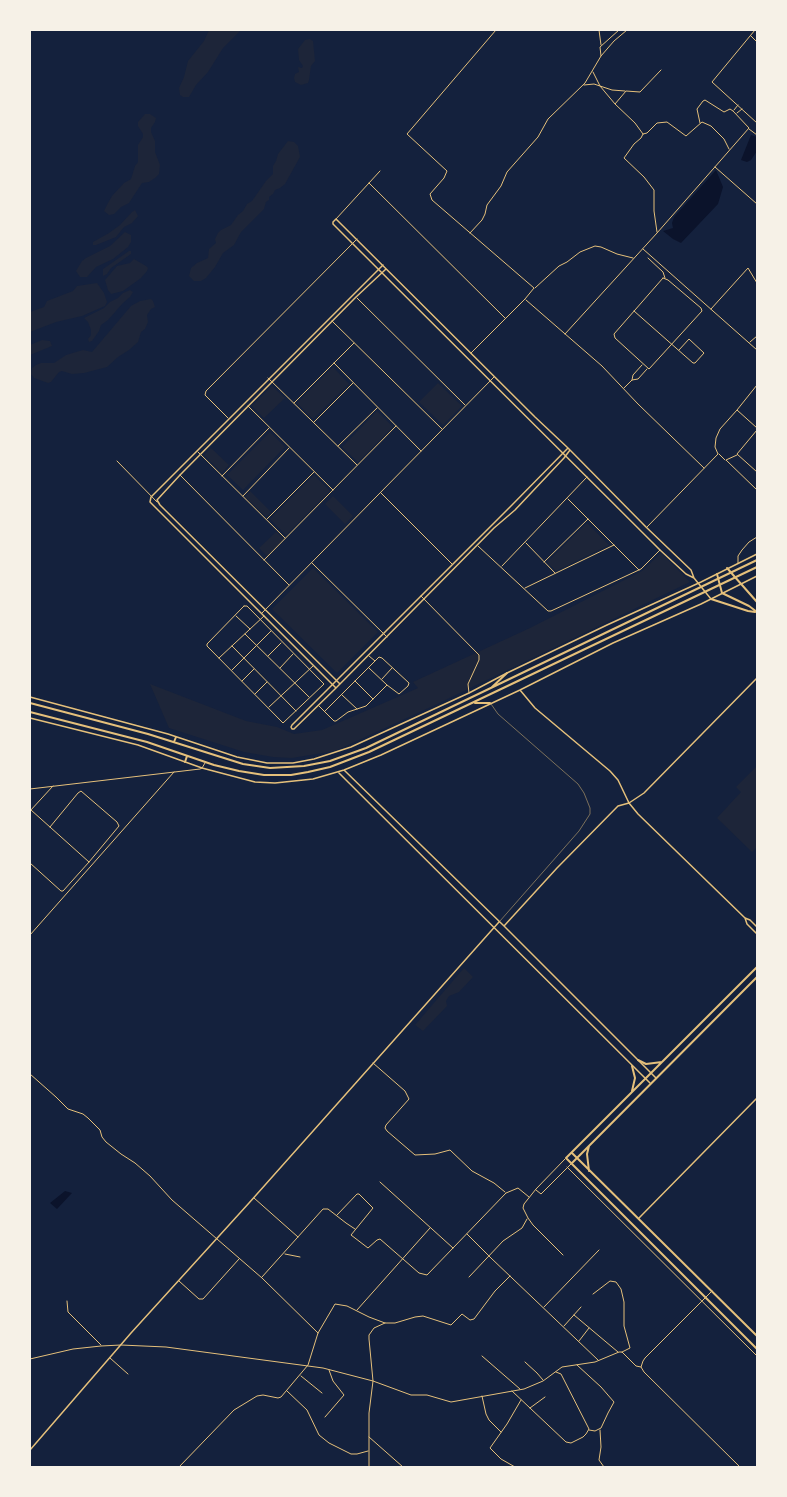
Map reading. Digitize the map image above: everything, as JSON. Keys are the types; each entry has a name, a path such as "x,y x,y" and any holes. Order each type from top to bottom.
{"main road":[{"path":"30,703 148,734 243,764 270,768 304,766 330,761 366,748 757,560"},
{"path":"30,712 147,742 205,762 240,772 264,775 291,775 308,772 330,767 369,752 757,567"},
{"path":"727,568 757,602"},
{"path":"717,574 722,593 749,606 757,612"},
{"path":"711,599 751,612 757,612"},
{"path":"488,690 507,673"},
{"path":"473,703 490,703"},
{"path":"98,735 99,730"},
{"path":"174,742 176,736"},
{"path":"185,762 187,756"},
{"path":"757,967 566,1158 757,1349"},
{"path":"571,1163 757,977"},
{"path":"638,1060 646,1064 663,1061"},
{"path":"632,1066 635,1078 632,1093"},
{"path":"589,1171 587,1154 590,1145"},
{"path":"572,1153 637,1219 757,1336"}],"street":[{"path":"496,30 407,134 447,171 444,178 430,194 430,197 534,288"},
{"path":"599,30 601,56"},
{"path":"601,47 619,30"},
{"path":"470,233 482,220 487,205 501,186 507,172 538,136 545,122 583,85 601,56 609,46 627,30"},
{"path":"755,30 712,82 757,123"},
{"path":"750,36 757,42"},
{"path":"583,85 589,84 612,90 640,92 661,70"},
{"path":"592,71 600,86 615,104 635,123 643,134"},
{"path":"615,104 626,91"},
{"path":"700,123 697,109 703,101 706,101 724,112 730,109 737,114 738,117 757,135"},
{"path":"733,111 738,105"},
{"path":"737,114 742,109"},
{"path":"657,233 654,211 654,190 644,177 624,158 643,134 648,132 657,123 664,122 671,124 687,136 700,123"},
{"path":"700,123 711,126 724,139 729,149"},
{"path":"565,334 657,233 714,166 749,128"},
{"path":"714,166 757,204"},
{"path":"380,171 333,222 334,224 660,550 686,574 694,578 711,599"},
{"path":"369,183 505,319"},
{"path":"336,219 494,377 569,449 646,528 691,570 694,578"},
{"path":"229,418 205,395 206,391 356,240"},
{"path":"470,353 525,299 534,288 559,266 580,252 598,246 617,254 633,258"},
{"path":"642,248 757,350"},
{"path":"632,380 638,379 648,368 652,368 702,311 701,308 665,278 662,270 648,258"},
{"path":"336,688 150,502 151,497 268,378 383,265"},
{"path":"711,309 748,268 757,283"},
{"path":"158,502 158,498 180,475 356,297 386,269"},
{"path":"648,368 613,336 662,279 665,278"},
{"path":"356,297 466,406"},
{"path":"525,299 602,366 638,404 704,468"},
{"path":"634,311 672,344 694,363 704,353 689,339 679,350"},
{"path":"332,322 442,430"},
{"path":"750,343 757,336"},
{"path":"294,403 354,343"},
{"path":"334,363 421,451"},
{"path":"624,388 632,380 633,375 643,364"},
{"path":"262,614 494,377"},
{"path":"268,378 357,466"},
{"path":"313,422 353,382"},
{"path":"757,386 738,410 723,425 718,433 716,447 718,454 757,490"},
{"path":"248,406 333,490"},
{"path":"338,447 378,407"},
{"path":"738,410 757,428"},
{"path":"264,560 396,426"},
{"path":"222,476 270,428"},
{"path":"726,460 737,454 757,430"},
{"path":"242,496 289,447"},
{"path":"569,449 566,456 478,546 318,706 294,729 292,729 290,727 332,684 512,506 563,453 569,449"},
{"path":"197,451 286,539"},
{"path":"646,528 718,454"},
{"path":"737,454 757,472"},
{"path":"117,461 151,497 158,502 340,684"},
{"path":"266,519 314,472"},
{"path":"180,475 290,585"},
{"path":"502,566 587,477"},
{"path":"381,493 452,564"},
{"path":"568,498 639,570"},
{"path":"544,562 588,519"},
{"path":"738,563 738,556 742,550 749,542 757,537"},
{"path":"525,543 555,573"},
{"path":"524,588 614,545"},
{"path":"478,546 502,566 548,611 551,612 639,570 660,550"},
{"path":"30,697 176,736 237,757 254,761 281,763 302,762 342,751 469,693 507,673 699,583 757,554"},
{"path":"312,563 387,637"},
{"path":"30,718 138,745 202,768 255,782 295,782 314,779 344,770 381,755 520,690 613,643 711,599 757,576"},
{"path":"421,596 479,655 479,660 468,684 469,693"},
{"path":"246,606 260,620 324,684 283,723 208,648 207,644 246,606"},
{"path":"236,615 250,629"},
{"path":"219,658 264,616"},
{"path":"232,671 271,631"},
{"path":"245,634 309,698"},
{"path":"268,657 282,642"},
{"path":"232,646 296,711"},
{"path":"279,668 293,654"},
{"path":"369,655 375,661"},
{"path":"325,712 379,657 382,658 409,685 399,694 369,668"},
{"path":"268,708 294,682 314,665"},
{"path":"382,680 392,668"},
{"path":"242,682 254,669"},
{"path":"504,926 557,868 618,806 629,802 644,792 757,678"},
{"path":"355,681 374,699"},
{"path":"254,694 267,682"},
{"path":"318,706 336,721 348,712 366,706 387,685"},
{"path":"520,690 536,708 610,771 618,780 629,802 638,814 745,918 750,920 757,927"},
{"path":"342,695 357,710"},
{"path":"202,768 205,762"},
{"path":"30,789 202,768"},
{"path":"344,770 504,926 656,1078"},
{"path":"30,935 174,772"},
{"path":"338,772 650,1084"},
{"path":"54,786 30,810 89,862"},
{"path":"30,864 62,891 119,826 117,822 82,791 78,793 50,827"},
{"path":"745,918 747,924 757,934"},
{"path":"30,1450 121,1345 254,1198 499,922"},
{"path":"373,1063 404,1091 409,1099 386,1125 385,1128 387,1131 417,1156 435,1154 450,1150 472,1171 494,1183 506,1193"},
{"path":"30,1074 68,1109 85,1115 100,1130 102,1137 106,1142 142,1169 160,1185 172,1200 262,1278 318,1333"},
{"path":"637,1219 757,1098"},
{"path":"563,1255 538,1230 528,1218 523,1208 524,1204 536,1189 566,1158"},
{"path":"536,1189 541,1194 571,1163"},
{"path":"567,1167 757,1356"},
{"path":"380,1182 453,1248"},
{"path":"337,1215 357,1194 360,1194 373,1208 351,1235 365,1247 369,1248 380,1239 419,1273 427,1275 506,1193 518,1188 530,1197"},
{"path":"254,1198 298,1237"},
{"path":"262,1278 322,1209 328,1209 355,1229"},
{"path":"469,1277 508,1237 522,1228 528,1218"},
{"path":"356,1311 430,1228"},
{"path":"467,1234 488,1256 599,1360"},
{"path":"543,1308 599,1250"},
{"path":"284,1254 300,1257"},
{"path":"179,1280 199,1299 203,1299 240,1259"},
{"path":"179,1467 234,1410 257,1396 263,1395 278,1398 287,1391 308,1365 318,1333 335,1304 341,1304 385,1323 396,1323 423,1316 450,1325 453,1324 462,1314 473,1320 510,1276"},
{"path":"30,1359 73,1349 101,1346 121,1345 166,1347 329,1369 373,1380 411,1395 427,1396 449,1402 521,1390 543,1381 562,1367 599,1360 630,1348 624,1326 624,1302 621,1289 616,1282 610,1281 593,1294"},
{"path":"641,1367 645,1358 712,1291"},
{"path":"67,1301 68,1312 101,1346"},
{"path":"563,1326 581,1307"},
{"path":"574,1315 619,1352"},
{"path":"369,1467 368,1451 370,1405 373,1380 369,1335 376,1326 385,1323"},
{"path":"579,1341 590,1327"},
{"path":"622,1352 635,1366 641,1367 644,1372 740,1467"},
{"path":"482,1356 521,1390"},
{"path":"110,1358 128,1374"},
{"path":"525,1362 534,1369 543,1381"},
{"path":"577,1365 614,1400 603,1426 595,1431 589,1430"},
{"path":"325,1417 344,1395 333,1381 329,1369"},
{"path":"556,1372 561,1374 588,1424 589,1430"},
{"path":"301,1375 322,1393"},
{"path":"287,1391 311,1415 317,1432 325,1441 351,1454 368,1451"},
{"path":"512,1391 529,1409 568,1443 583,1437 589,1430"},
{"path":"482,1396 488,1420 501,1433"},
{"path":"529,1409 546,1397"},
{"path":"515,1467 501,1460 490,1449 521,1400"},
{"path":"600,1429 601,1447 599,1460 604,1467"},
{"path":"369,1437 403,1467"},
{"path":"32,1467 38,1467"},
{"path":"524,1467 533,1467"}],"lane":[{"path":"490,703 498,714 578,784 584,793 590,808 590,814 579,831 499,922"}],"shaded area":[{"path":"209,30 241,30 223,48 208,72 196,85 189,97 183,97 180,95 179,88 184,77 188,61 204,41"},
{"path":"310,39 313,41 315,61 311,66 308,83 301,85 295,82 294,78 295,74 299,72 298,67 302,68 303,66 299,60 298,49 305,40"},
{"path":"145,114 150,114 156,118 151,128 151,132 155,141 155,152 160,165 159,174 149,182 142,183 129,203 121,207 114,214 109,215 104,211 108,203 112,196 124,183 131,179 135,166 138,162 138,145 143,137 143,134 138,126 138,122"},
{"path":"751,135 757,137 757,151 751,160 747,162 741,160"},
{"path":"288,141 294,142 298,146 300,157 285,184 275,190 269,197 264,209 241,232 234,245 223,253 215,267 206,278 201,281 194,281 189,276 191,268 197,263 208,258 209,249 216,243 215,239 218,233 231,225 273,174 273,166 278,154"},
{"path":"716,170 723,187 718,204 681,243 673,239 663,231 673,228 672,223 674,217"},
{"path":"135,210 138,216 132,223 124,227 116,237 93,245 93,242 120,225"},
{"path":"125,232 131,235 131,242 128,247 113,259 96,267 87,277 80,277 76,271 82,261 110,246"},
{"path":"131,251 131,254 111,268 107,274 103,276 103,269"},
{"path":"134,259 146,266 148,268 147,271 141,278 123,291 111,294 105,280 117,266 130,263"},
{"path":"97,283 104,293 107,302 105,306 82,316 56,322 30,332 30,312 44,307 47,301 73,291 77,286"},
{"path":"130,290 133,292 130,297 108,320 101,325 92,341 89,342 88,339 91,335 91,330 88,322 84,318 104,308 123,293"},
{"path":"151,299 155,307 151,309 147,315 148,322 145,329 141,332 138,342 107,367 84,373 72,374 62,371 48,383 34,378 31,374 32,368 41,363 54,363 66,355 83,350 92,352 131,306 140,301"},
{"path":"42,340 50,341 52,346 30,355 30,345"},
{"path":"333,367 349,384 313,419 297,403"},
{"path":"438,383 462,406 443,425 419,402"},
{"path":"272,386 285,398 264,418 252,406"},
{"path":"377,411 393,427 358,462 342,447"},
{"path":"270,432 285,447 243,490 227,475"},
{"path":"211,448 229,465 222,473 204,455"},
{"path":"314,475 330,491 286,535 270,519"},
{"path":"250,491 271,512 266,517 245,497"},
{"path":"333,496 353,516 345,524 325,504"},
{"path":"587,523 609,545 556,571 547,562"},
{"path":"276,532 284,539 267,556 259,548"},
{"path":"661,553 690,582 435,705 335,751 292,758 273,757 244,752 169,728 150,684 246,721 277,727 294,734 322,730 418,688 413,682 530,628 642,571"},
{"path":"313,568 378,632 337,673 272,609"},
{"path":"757,766 757,847 752,852 717,818 741,792 736,787"},
{"path":"464,968 473,977 459,992 449,996 446,1001 447,1006 423,1031 415,1025"},
{"path":"65,1191 72,1193 57,1209 50,1203"}]}
